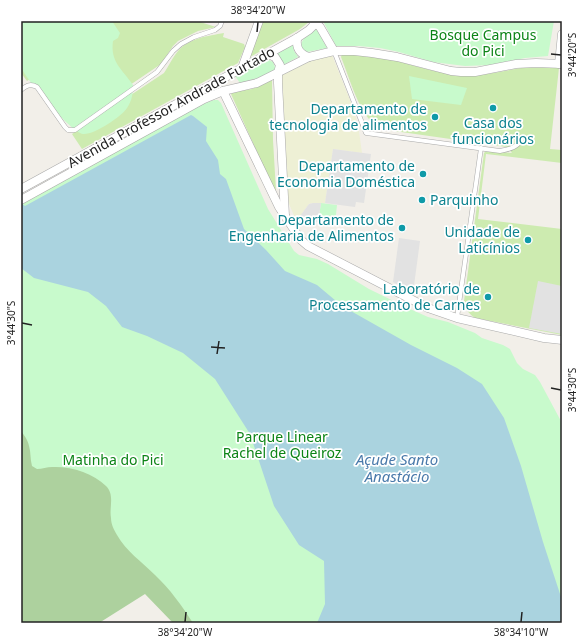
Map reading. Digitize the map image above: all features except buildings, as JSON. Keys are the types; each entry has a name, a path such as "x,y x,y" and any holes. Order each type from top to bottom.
{"street":[{"path":"242,68 259,21"},
{"path":"316,22 334,51"},
{"name":"Avenida Professor Andrade Furtado","path":"21,189 297,38 316,22"},
{"path":"560,64 562,34"},
{"path":"297,38 298,50 300,53 309,57"},
{"name":"Avenida Professor Andrade Furtado","path":"21,200 204,99 224,91 257,83 309,57 334,51 354,50 397,57 451,71 461,72 475,72 516,64 560,64"},
{"path":"268,54 278,61 280,65 278,73 285,216"},
{"path":"224,91 279,207 301,240 308,246 428,308 457,318 544,338 562,340"}],"lane":[{"path":"21,90 31,84 37,87 65,127 68,130 75,130 157,72 173,51 181,44 194,37 215,30 220,26 222,21"},
{"path":"334,51 366,133 505,150 515,147 522,139"},
{"path":"457,318 481,148"}],"green space":[{"path":"21,21 197,21 216,27 198,31 178,41 161,64 74,123 30,79 27,81 21,73"},
{"path":"21,21 112,21 120,33 118,38 113,41 113,54 118,65 133,85 131,100 124,112 107,125 88,134 83,134 69,125 31,83 21,67"},
{"path":"263,21 309,22 300,29 250,57"},
{"name":"Bosque Campus do Pici","path":"324,21 554,21 548,56 525,58 491,65 465,66 433,62 380,48 336,46"},
{"path":"317,29 327,48 307,52 302,49 302,42 305,37"},
{"path":"224,33 223,37 244,44 245,47 238,63 82,149 72,134 164,73 176,54 188,43 199,38"},
{"path":"293,45 294,51 298,57 283,65 275,55"},
{"path":"342,54 379,57 438,72 465,76 483,75 528,67 559,68 550,149 562,150 562,163 486,154 478,219 562,229 562,335 475,318 469,313 465,306 464,301 484,153 486,151 512,153 507,147 387,130 377,126 366,116 358,100 341,57"},
{"path":"332,55 358,124 362,153 333,149 325,203 309,204 296,220 286,197 284,184 282,75 314,59"},
{"path":"267,59 273,62 275,70 264,76 240,83 235,76"},
{"path":"409,76 467,88 461,105 412,99"},
{"path":"272,80 275,192 231,94 233,92 252,89"},
{"name":"Parque Linear Rachel de Queiroz","path":"218,100 221,103 268,209 294,251 299,255 317,259 328,264 369,289 410,309 428,317 448,322 475,333 482,338 503,345 510,349 517,363 523,369 535,375 540,382 562,423 562,623 193,623 166,586 130,551 117,535 112,522 110,493 101,481 95,477 74,469 50,467 37,469 32,466 28,444 21,431 21,205 200,105"},
{"path":"321,203 337,205 335,224 318,222"},
{"name":"Matinha do Pici","path":"21,320 232,623 173,623 145,594 99,623 21,623"}],"shaded area":[{"path":"333,149 371,154 364,203 356,202 355,207 325,203"},
{"path":"321,203 318,222 305,222 301,226 296,220 309,204"},
{"path":"399,238 420,241 413,293 393,282"},
{"path":"538,281 562,286 562,334 529,328"}],"water":[{"name":"Açude Santo Anastácio","path":"191,115 207,127 206,141 218,160 220,174 226,179 244,229 285,271 317,285 342,306 411,345 457,368 482,384 504,418 521,466 562,600 562,623 317,623 325,604 324,561 299,545 274,506 250,434 215,379 183,353 147,336 122,327 106,306 88,292 34,278 21,268 22,204 25,206"}],"place":[{"name":"Casa dos funcionários","path":"493,108"},
{"name":"Departamento de tecnologia de alimentos","path":"435,117"},
{"name":"Departamento de Economia Doméstica","path":"423,174"},
{"name":"Parquinho","path":"422,200"},
{"name":"Departamento de Engenharia de Alimentos","path":"402,228"},
{"name":"Unidade de Laticínios","path":"528,240"},
{"name":"Laboratório de Processamento de Carnes","path":"488,297"}]}
